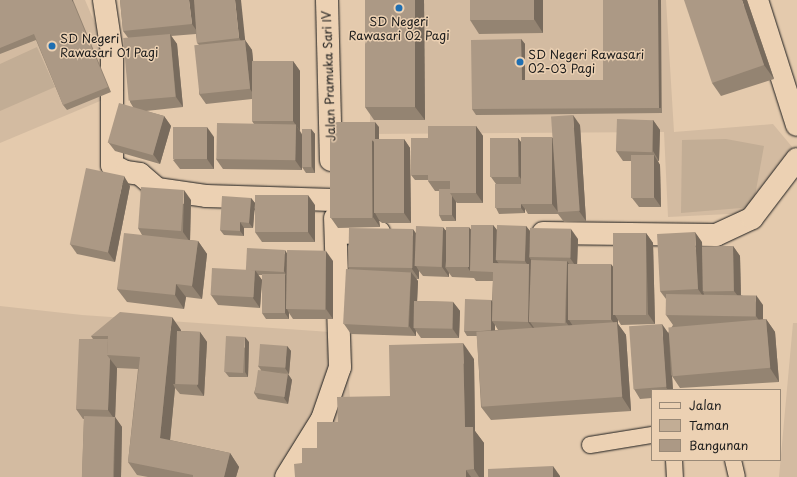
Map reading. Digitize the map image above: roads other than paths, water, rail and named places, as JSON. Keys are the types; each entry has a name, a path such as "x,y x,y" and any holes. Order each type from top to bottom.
{"street":[{"path":"104,0 112,52 112,165 126,172 140,174 157,189 206,196 333,200"},
{"name":"Jalan Pramuka Sari IV","path":"286,477 322,419 340,367 326,0"},
{"path":"757,0 797,125"},
{"path":"519,233 716,235 752,218 797,159"},
{"path":"336,233 400,232"}],"lane":[{"path":"590,445 651,435"},
{"path":"674,461 675,477"},
{"path":"733,461 737,477"}],"place":[{"name":"SD Negeri Rawasari 02 Pagi","path":"399,8"},
{"name":"SD Negeri Rawasari 01 Pagi","path":"52,46"},
{"name":"SD Negeri Rawasari 02-03 Pagi","path":"520,62"}]}
